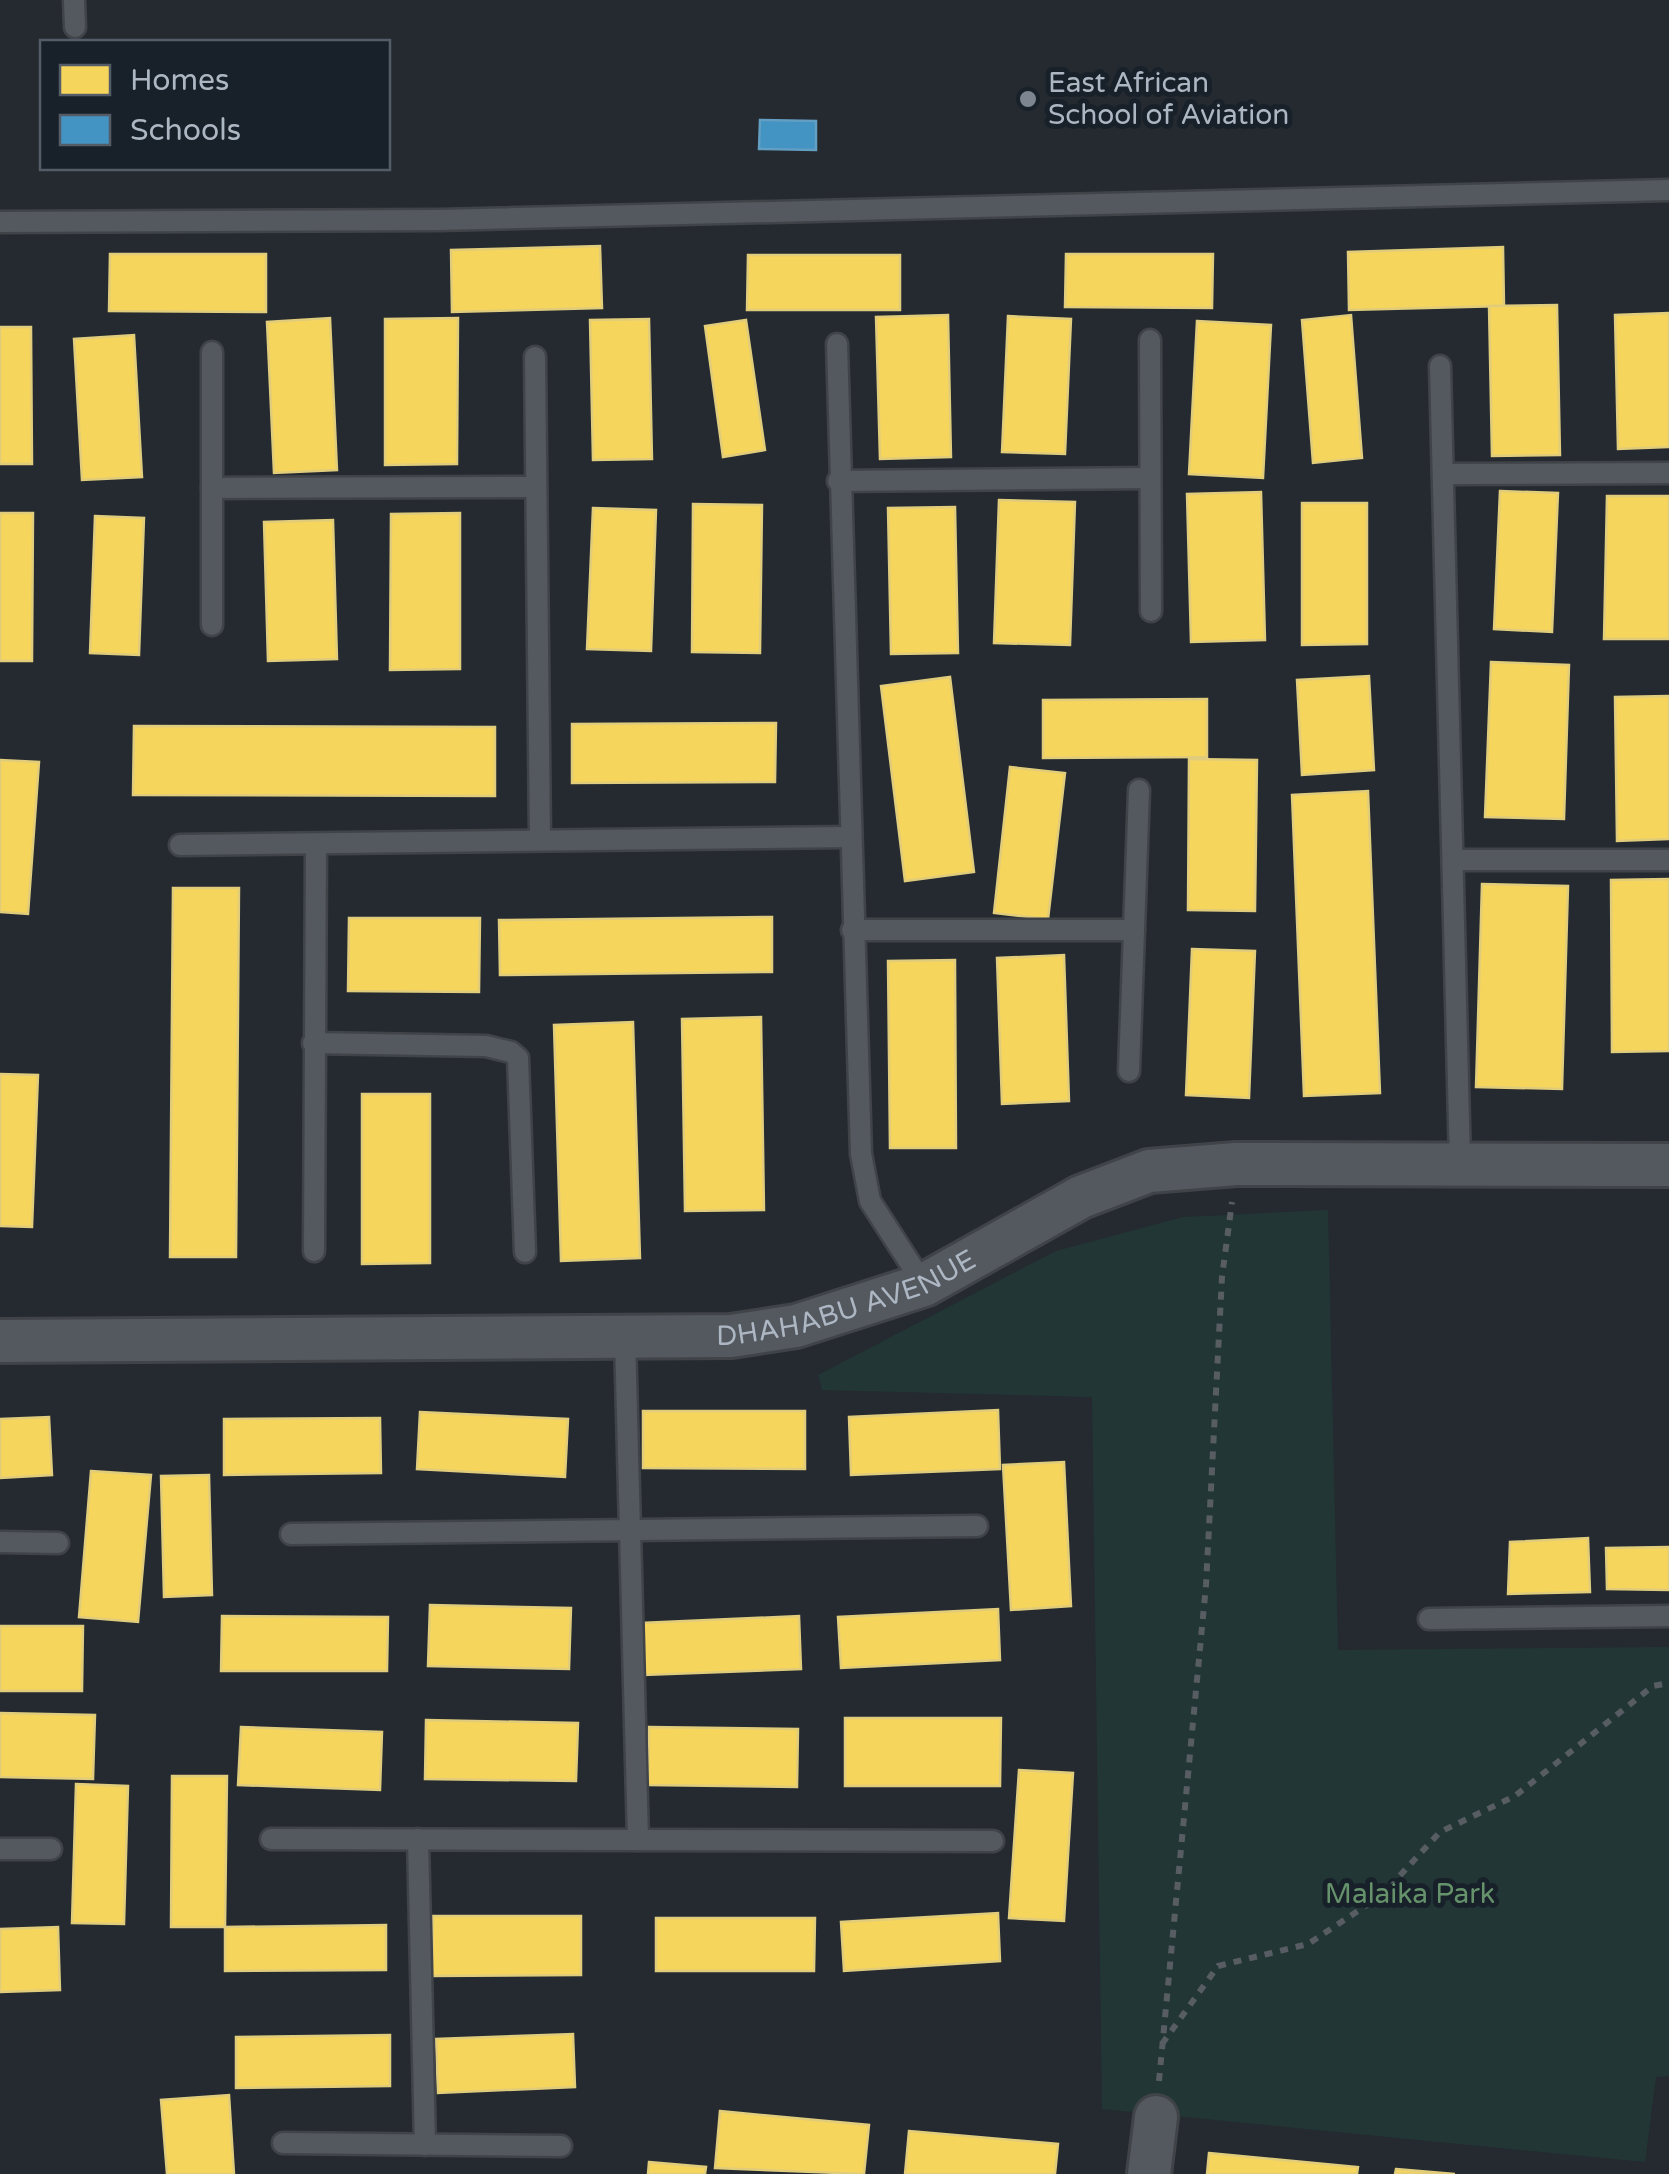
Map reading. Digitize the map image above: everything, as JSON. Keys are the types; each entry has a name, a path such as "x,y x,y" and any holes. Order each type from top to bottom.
{"street":[{"name":"DHAHABU AVENUE","path":"0,1340 732,1336 796,1326 924,1284 1114,1180 1149,1171 1236,1164 1669,1165"},
{"path":"1150,2174 1156,2117"}],"lane":[{"path":"74,0 75,26"},
{"path":"0,222 440,220 1669,190"},
{"path":"1150,340 1150,611"},
{"path":"837,344 848,837 864,1176 870,1200 924,1284"},
{"path":"212,352 212,625"},
{"path":"535,356 540,840"},
{"path":"1440,366 1460,1162"},
{"path":"1443,474 1669,473"},
{"path":"838,481 1150,478"},
{"path":"212,488 536,487"},
{"path":"1130,1071 1139,790"},
{"path":"180,845 848,837"},
{"path":"314,1252 316,845"},
{"path":"1452,860 1669,860"},
{"path":"852,930 1134,930"},
{"path":"314,1044 486,1046 511,1052 518,1058 525,1252"},
{"path":"625,1337 638,1840"},
{"path":"291,1534 977,1526"},
{"path":"0,1542 58,1543"},
{"path":"1429,1618 1669,1616"},
{"path":"271,1839 993,1841"},
{"path":"418,1839 425,2145"},
{"path":"0,1848 51,1849"},
{"path":"282,2143 561,2146"}],"path":[{"path":"1156,2117 1192,1750 1222,1277 1236,1164"},
{"path":"1162,2044 1218,1966 1308,1944 1382,1895 1440,1832 1515,1796 1653,1686 1669,1683"}],"green space":[{"name":"Malaika Park","path":"1328,1210 1338,1650 1669,1647 1669,2076 1656,2077 1645,2162 1102,2109 1092,1397 822,1390 818,1375 1056,1251 1183,1217"}],"building: Homes":[{"path":"600,246 602,308 452,312 451,250"},
{"path":"1503,247 1504,306 1349,310 1348,252"},
{"path":"110,254 266,254 266,312 109,311"},
{"path":"1066,254 1213,254 1212,308 1065,307"},
{"path":"748,255 900,255 900,310 747,310"},
{"path":"1557,305 1560,455 1492,456 1489,306"},
{"path":"1669,313 1669,447 1618,449 1615,315"},
{"path":"948,315 951,457 880,459 876,317"},
{"path":"1351,315 1362,458 1313,463 1302,320"},
{"path":"1008,316 1071,319 1065,454 1002,452"},
{"path":"330,318 337,470 274,473 267,322"},
{"path":"458,318 457,464 385,465 385,319"},
{"path":"649,319 652,459 593,460 590,320"},
{"path":"746,320 765,450 723,457 705,326"},
{"path":"1197,321 1271,325 1263,478 1189,474"},
{"path":"0,327 31,327 32,464 0,464"},
{"path":"134,335 142,477 82,480 74,339"},
{"path":"1500,491 1558,493 1552,632 1494,629"},
{"path":"1261,492 1265,640 1191,642 1187,494"},
{"path":"1607,496 1669,496 1669,639 1604,639"},
{"path":"999,500 1075,502 1070,645 994,643"},
{"path":"1302,503 1367,503 1367,644 1302,645"},
{"path":"693,504 762,505 760,653 692,652"},
{"path":"955,507 958,653 891,654 888,508"},
{"path":"593,508 656,510 651,651 587,649"},
{"path":"0,513 33,513 32,661 0,661"},
{"path":"460,513 460,669 390,670 391,514"},
{"path":"95,516 144,518 139,655 90,653"},
{"path":"333,520 337,659 268,661 264,522"},
{"path":"1491,662 1569,665 1564,819 1485,817"},
{"path":"1369,676 1374,770 1302,775 1297,680"},
{"path":"950,677 974,872 905,881 881,686"},
{"path":"1669,696 1669,839 1617,841 1615,697"},
{"path":"1207,699 1207,757 1043,758 1043,700"},
{"path":"776,723 775,782 572,783 572,724"},
{"path":"134,726 495,727 495,796 133,795"},
{"path":"1189,759 1257,760 1255,911 1188,910"},
{"path":"0,760 39,762 28,914 0,912"},
{"path":"1010,767 1065,773 1048,919 994,913"},
{"path":"1368,791 1380,1093 1304,1096 1292,795"},
{"path":"1669,879 1669,1051 1612,1052 1611,880"},
{"path":"1482,884 1568,886 1562,1089 1476,1087"},
{"path":"173,888 239,888 236,1257 170,1257"},
{"path":"772,917 772,972 500,975 499,920"},
{"path":"349,918 480,918 479,992 348,991"},
{"path":"1192,949 1255,951 1249,1098 1186,1095"},
{"path":"1064,955 1069,1101 1002,1104 997,958"},
{"path":"955,960 956,1148 890,1148 888,961"},
{"path":"761,1017 764,1210 685,1211 682,1019"},
{"path":"633,1022 640,1258 561,1261 554,1025"},
{"path":"0,1074 38,1075 32,1227 0,1226"},
{"path":"362,1094 430,1094 430,1263 362,1264"},
{"path":"998,1410 1000,1469 851,1475 849,1417"},
{"path":"643,1411 805,1411 805,1469 643,1468"},
{"path":"420,1412 568,1419 565,1477 417,1469"},
{"path":"49,1417 52,1475 0,1478 0,1419"},
{"path":"380,1418 381,1473 224,1475 224,1419"},
{"path":"1064,1462 1071,1606 1011,1610 1003,1465"},
{"path":"91,1471 151,1475 138,1622 79,1617"},
{"path":"209,1475 212,1595 164,1597 161,1476"},
{"path":"1588,1538 1590,1592 1508,1594 1510,1542"},
{"path":"1669,1547 1669,1590 1607,1589 1606,1548"},
{"path":"430,1605 571,1608 569,1669 428,1666"},
{"path":"998,1609 1000,1660 841,1668 838,1617"},
{"path":"222,1616 388,1617 387,1671 221,1671"},
{"path":"799,1616 801,1669 644,1675 641,1623"},
{"path":"0,1626 83,1626 82,1691 0,1691"},
{"path":"0,1713 95,1715 93,1779 0,1777"},
{"path":"845,1718 1001,1718 1000,1786 845,1786"},
{"path":"426,1720 578,1723 576,1781 425,1779"},
{"path":"241,1727 382,1732 380,1790 238,1785"},
{"path":"649,1727 798,1729 797,1787 648,1785"},
{"path":"1019,1770 1073,1773 1064,1921 1009,1918"},
{"path":"172,1776 227,1776 225,1927 171,1927"},
{"path":"76,1784 128,1786 124,1924 72,1923"},
{"path":"998,1913 1000,1961 844,1971 841,1922"},
{"path":"433,1916 581,1916 581,1975 432,1976"},
{"path":"656,1918 815,1918 814,1971 656,1971"},
{"path":"386,1925 386,1970 225,1971 225,1927"},
{"path":"58,1927 60,1990 0,1992 0,1929"},
{"path":"573,2034 575,2087 438,2093 436,2039"},
{"path":"390,2035 390,2086 236,2088 236,2037"},
{"path":"229,2095 234,2174 167,2174 161,2100"},
{"path":"720,2111 869,2125 864,2174 715,2168"},
{"path":"909,2131 1058,2144 1055,2174 905,2174"},
{"path":"1209,2153 1358,2167 1357,2174 1207,2174"},
{"path":"649,2162 706,2167 705,2174 648,2174"},
{"path":"1396,2169 1455,2174 1395,2174"}],"building: Schools":[{"path":"760,120 816,121 816,150 759,149"}],"place":[{"name":"East African School of Aviation","path":"1028,99"}]}
